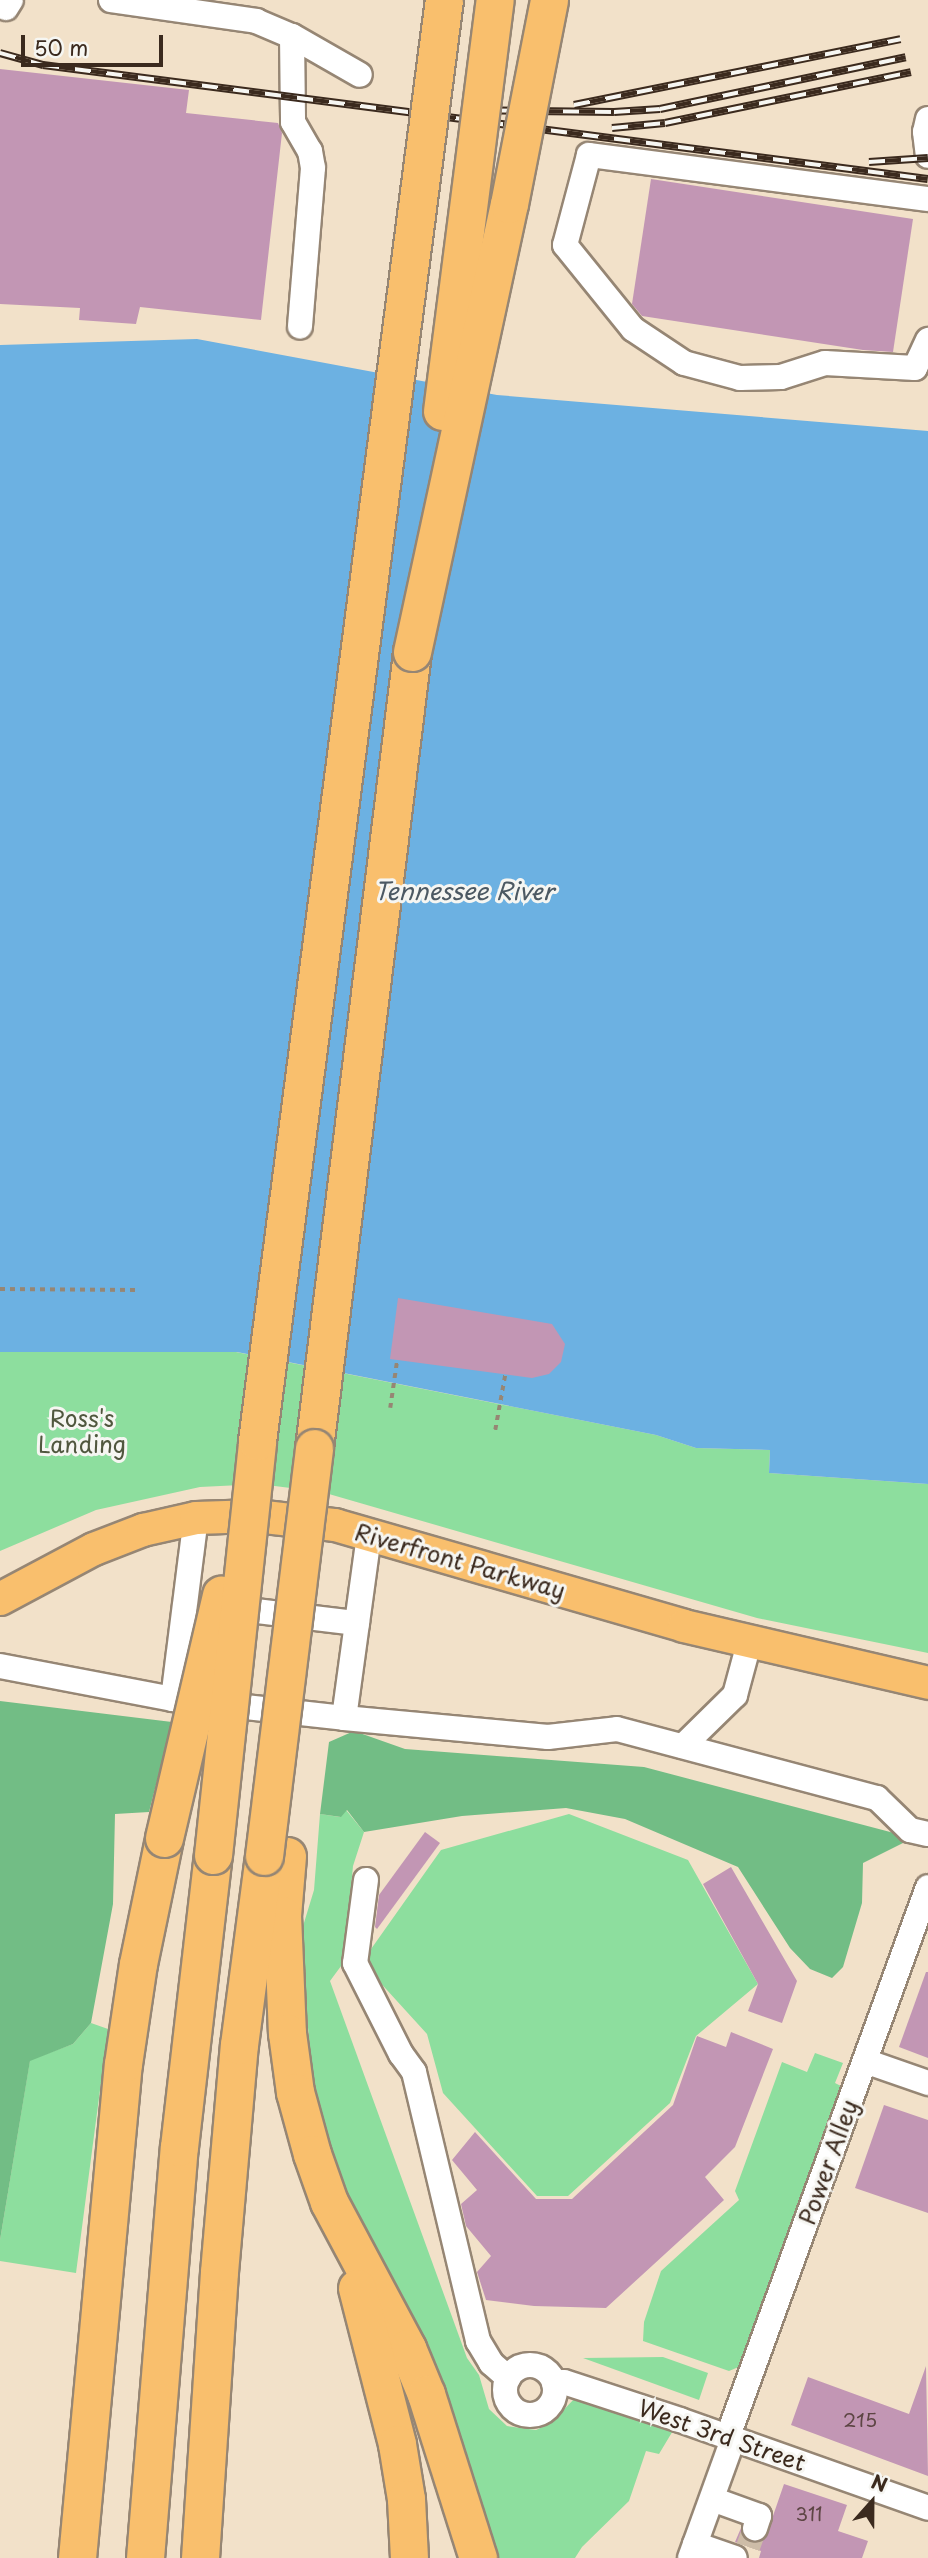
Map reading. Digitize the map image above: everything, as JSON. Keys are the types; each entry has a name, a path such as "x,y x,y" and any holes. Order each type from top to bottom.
{"highway":[{"path":"145,2558 179,2147 257,1441 444,0"},
{"path":"200,2558 219,2272 239,2045 276,1856 314,1448 495,0"},
{"path":"412,652 509,204 550,0"},
{"path":"76,2558 123,2064 138,1964 164,1838 257,1441"},
{"path":"276,1856 282,1914 287,2034 295,2092 387,2393 406,2498 409,2558"},
{"path":"329,2202 407,2348 426,2393 478,2558"}],"main road":[{"name":"Riverfront Parkway","path":"0,1599 94,1549 143,1530 196,1518 256,1516 335,1525 749,1643 928,1683"}],"street":[{"path":"111,0 256,21 292,36 360,75"},
{"path":"292,36 293,122 310,151 313,168 300,326"},
{"path":"928,119 925,132 928,156"},
{"path":"928,199 589,155 565,245 633,329 684,363 740,378 781,377 825,363 915,368 928,340"},
{"path":"173,1699 196,1518"},
{"path":"344,1718 369,1535"},
{"path":"185,1602 357,1623"},
{"path":"683,1746 735,1695 749,1643"},
{"path":"0,1666 173,1699 344,1718 548,1737 617,1728 877,1798 910,1830 928,1834"},
{"path":"366,1880 355,1963 401,2054 414,2071 478,2341 491,2363 508,2378"},
{"name":"Power Alley","path":"692,2551 928,1887"},
{"path":"865,2061 928,2083"},
{"path":"537,2366 551,2376 554,2384 553,2399 549,2407 536,2415 527,2415 508,2402 505,2386 508,2378 520,2367 537,2366"},
{"name":"West 3rd Street","path":"554,2384 564,2382 731,2437 928,2508"},
{"path":"692,2551 746,2548 759,2516 712,2498"}],"path":[{"path":"0,1289 137,1290"},
{"path":"390,1408 397,1360"},
{"path":"495,1430 505,1374"}],"green space":[{"name":"Ross's Landing","path":"0,1352 236,1352 656,1435 696,1448 770,1450 769,1473 928,1484 928,1653 757,1618 322,1492 259,1484 200,1487 96,1510 0,1551"},
{"path":"0,1701 172,1722 149,1812 115,1814 113,1904 91,2023 73,2044 30,2061 0,2240"},
{"path":"354,1731 405,1749 644,1767 913,1838 863,1863 862,1903 843,1967 832,1978 810,1969 790,1948 738,1867 625,1819 566,1808 462,1816 364,1832 347,1810 341,1817 320,1814 329,1742"},
{"path":"346,1810 364,1832 353,1866 344,1962 330,1981 467,2358 479,2375 489,2409 507,2426 536,2430 551,2423 576,2397 677,2424 659,2454 646,2451 629,2501 582,2547 575,2558 497,2558 461,2444 338,2181 312,2073 300,1936 314,1890 320,1814 340,1817"},
{"path":"569,1814 688,1860 758,1984 696,2036 670,2103 568,2196 537,2196 443,2093 427,2034 366,1967 364,1959 441,1850"},
{"path":"91,2023 108,2029 76,2273 0,2261 0,2240 30,2060 73,2044"},
{"path":"815,2053 843,2063 835,2083 841,2086 741,2366 729,2371 643,2341 644,2322 661,2271 739,2200 735,2191 782,2062 807,2072"},
{"path":"663,2357 708,2373 699,2400 583,2358"}],"water":[{"name":"Tennessee River","path":"197,339 497,395 928,431 928,1484 769,1473 770,1450 696,1448 656,1435 237,1352 0,1352 0,345"}],"building":[{"path":"0,69 189,90 186,113 278,123 282,133 261,320 140,307 136,324 79,320 80,308 0,304"},
{"path":"651,179 913,219 893,352 863,350 642,316 632,304"},
{"path":"398,1298 552,1324 565,1344 561,1362 549,1374 532,1378 390,1359"},
{"path":"425,1832 440,1843 377,1929 375,1927 379,1895"},
{"path":"731,1867 797,1981 782,2023 748,2011 758,1984 703,1884"},
{"path":"928,1972 928,2058 899,2047"},
{"path":"731,2032 773,2049 735,2147 705,2177 724,2200 606,2308 534,2306 486,2300 477,2272 491,2256 466,2226 461,2204 477,2190 452,2160 475,2132 536,2199 572,2199 673,2105 697,2036 726,2047"},
{"path":"884,2105 928,2120 928,2213 855,2188"},
{"path":"926,2366 928,2476 791,2425 808,2377 909,2414"},
{"path":"784,2484 847,2505 838,2531 868,2541 862,2558 759,2558 761,2551 735,2542 741,2528 743,2537 750,2542 765,2539"}],"tunnel":[{"path":"748,2547 755,2528"}],"railway":[{"path":"574,105 900,39"},
{"path":"0,53 43,65 928,179"},
{"path":"467,110 614,112 660,109 906,57"},
{"path":"612,128 665,123 911,72"},
{"path":"869,162 928,158"}]}
